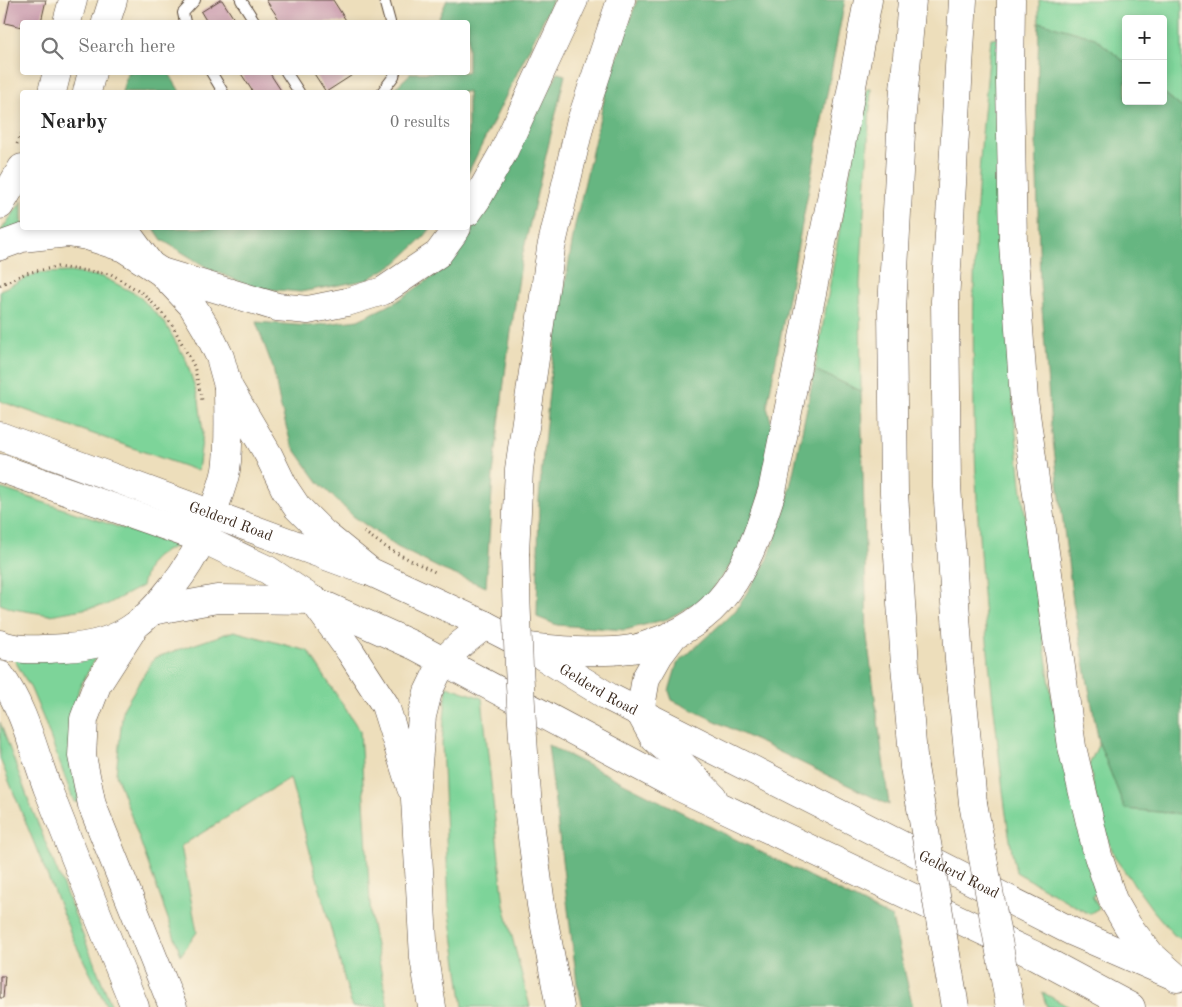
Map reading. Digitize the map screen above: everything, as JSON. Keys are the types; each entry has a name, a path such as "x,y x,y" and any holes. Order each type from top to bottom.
{"main road":[{"path":"67,20 72,0"},
{"path":"107,20 113,0"},
{"path":"470,209 503,153 574,0"},
{"path":"560,1007 541,905 528,807 521,717 515,553 519,468 551,248 580,124 621,0"},
{"path":"528,647 594,652 633,649 674,635 697,621 715,606 740,575 772,491 832,199 868,0"},
{"path":"912,0 902,113 892,310 894,493 905,665 914,768 955,1007"},
{"path":"963,0 945,301 948,486 959,660 973,803 1010,1007"},
{"path":"1011,0 1010,82 1014,242 1024,400 1072,747 1098,856 1113,900 1128,926 1150,954 1180,979"},
{"path":"52,90 56,75"},
{"path":"87,90 91,75"},
{"path":"0,205 20,171"},
{"path":"125,230 155,268 192,306 207,330 220,357 228,386 268,454 285,489 297,507 323,533 372,572"},
{"path":"0,246 22,238 68,233 87,236 124,248 155,268 277,307 308,310 347,302 383,291 438,254 456,230"},
{"path":"173,1007 92,805 82,756 84,719 97,685 144,619 180,578 203,540 226,471 228,386"},
{"name":"Gelderd Road","path":"0,436 372,572 528,647 609,697 1073,932 1180,979"},
{"name":"Gelderd Road","path":"0,468 203,540 268,570 313,600 415,646 726,811 1034,955 1131,1007"},
{"name":"Gelderd Road","path":"144,619 217,599 313,600"},
{"path":"313,600 350,651 385,705 415,798"},
{"path":"0,644 34,650 71,648 98,643 144,619"},
{"path":"432,1007 424,958 415,798 422,716 428,692 443,661 485,625"},
{"path":"674,635 646,678 640,713 654,738 672,754 726,811"},
{"path":"0,674 30,735 46,784 135,1007"}],"lane":[{"path":"185,20 183,13 195,0"},
{"path":"241,0 254,20"},
{"path":"384,0 389,20"},
{"path":"213,75 223,90"},
{"path":"288,75 298,90"},
{"path":"384,90 394,75"}],"path":[{"path":"0,285 26,273 57,266 111,274 145,295 171,323 194,366 203,403"}],"green space":[{"path":"447,0 553,0 470,169 470,90 393,90 409,75 470,75 470,20 438,20"},
{"path":"637,0 845,0 767,407 774,432 757,507 739,554 707,597 667,619 625,630 557,625 537,617 539,499 551,370 575,225 607,87"},
{"path":"1039,0 1182,0 1182,108 1167,95 1167,15 1122,15 1122,60 1095,38 1039,22"},
{"path":"1039,22 1095,38 1122,60 1122,105 1167,105 1167,95 1182,108 1182,814 1125,809 1099,743 1073,602 1051,425 1040,283 1036,139"},
{"path":"991,38 999,39 1011,382 1021,485 1052,699 1100,891 1092,896 1099,908 1089,914 1016,872 1008,830 1000,766 983,598 975,442 973,338 976,224"},
{"path":"558,73 565,75 522,257 506,366 493,475 486,587 443,570 397,547 353,516 318,482 291,444 273,368 256,322 309,326 358,320 396,302 441,271 473,227"},
{"path":"127,75 170,75 179,90 123,90"},
{"path":"867,89 871,89 860,284 861,391 815,370 850,170"},
{"path":"20,204 20,228 0,232"},
{"path":"155,230 429,230 396,263 367,280 300,292 256,288 211,270 162,240"},
{"path":"70,272 103,277 138,295 165,323 186,360 199,400 203,433 198,471 0,401 0,290 38,273"},
{"path":"815,370 861,391 867,637 889,805 672,700 669,691 677,664 736,610 768,559 787,502"},
{"path":"0,488 176,546 162,553 149,565 142,586 106,605 50,615 13,609 0,604"},
{"path":"234,631 308,651 360,731 371,920 388,1007 352,1007 290,778 181,846 197,932 181,955 116,774 123,709 154,658"},
{"path":"101,649 79,688 74,709 79,802 74,802 31,689 10,652"},
{"path":"447,686 482,698 504,905 530,1007 463,1007 449,906 442,743"},
{"path":"0,722 30,804 112,1007 107,1007 73,939 0,759"},
{"path":"1099,743 1125,809 1182,814 1182,939 1174,935 1152,909 1115,858 1099,813 1089,765"},
{"path":"548,745 892,918 913,1007 583,1007 577,983"},
{"path":"1042,992 1069,1007 1047,1007"}],"building":[{"path":"10,0 46,0 41,20 20,20 20,27 5,23"},
{"path":"222,0 235,20 206,20 201,12"},
{"path":"266,0 333,0 346,20 280,20"},
{"path":"242,75 271,75 281,90 252,90"},
{"path":"315,75 352,75 329,90 325,90"},
{"path":"0,976 5,976 3,998 0,998"}]}
